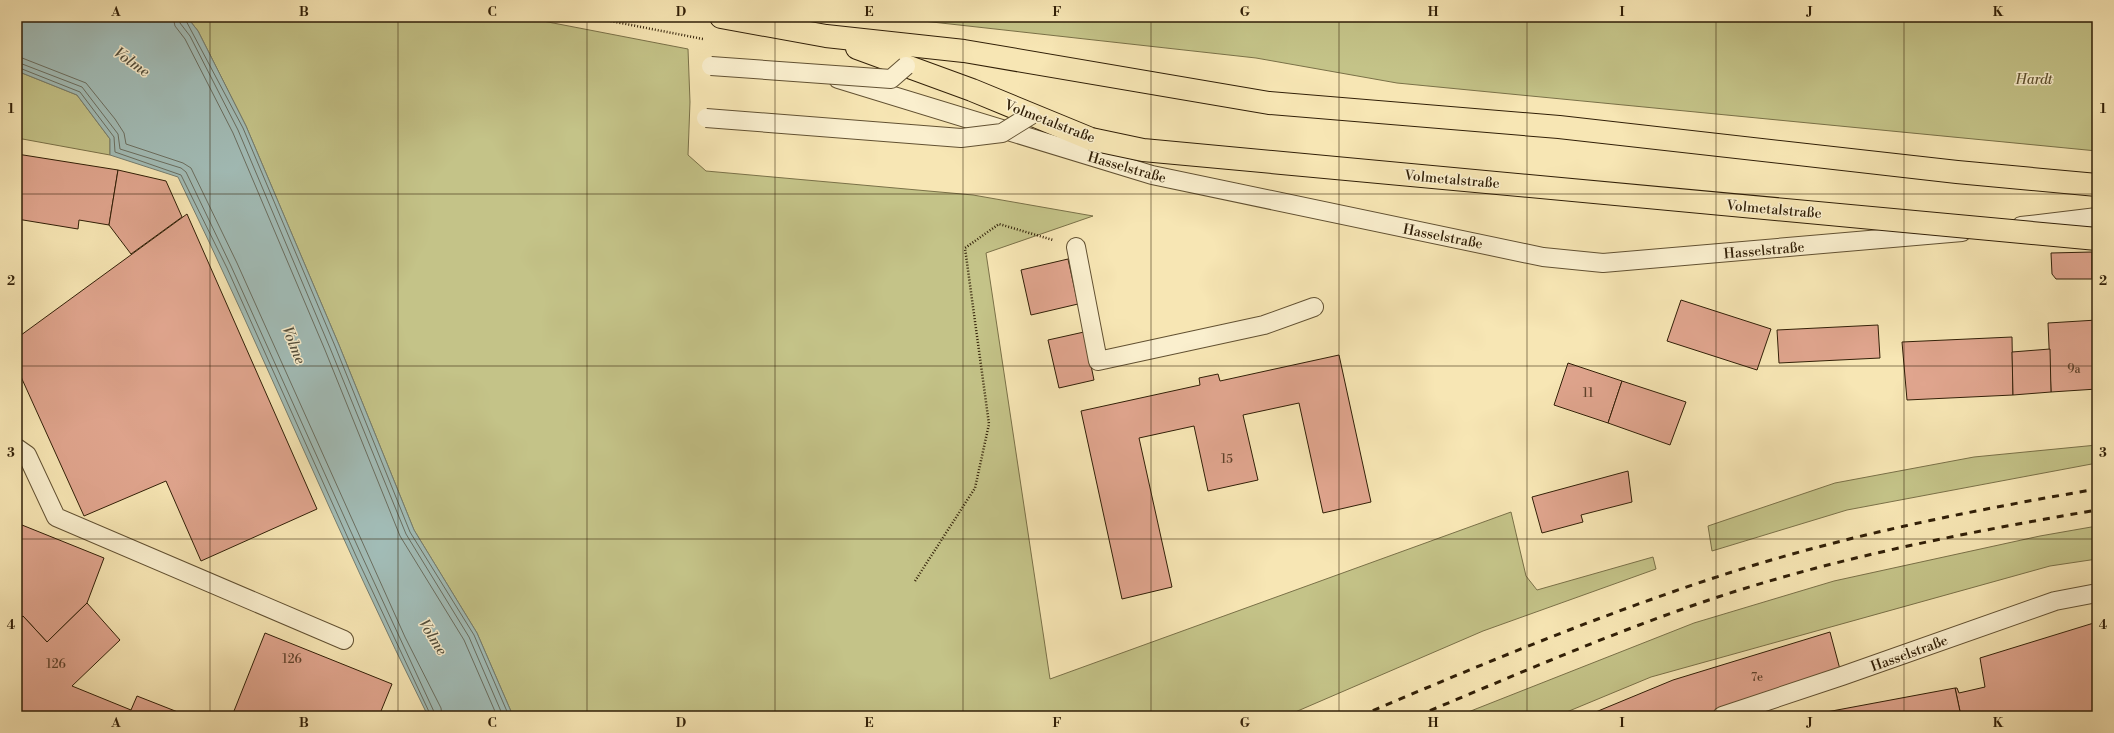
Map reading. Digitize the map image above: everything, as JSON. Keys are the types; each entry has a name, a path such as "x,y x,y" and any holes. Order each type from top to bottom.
{"main road":[{"name":"Volmetalstraße","path":"720,17 826,36 964,51 1269,103 1559,128 1957,172 2097,185"},
{"name":"Volmetalstraße","path":"826,36 972,90 1091,139 1143,150 2097,239"}],"lane":[{"path":"711,66 891,79 906,66"},
{"name":"Hasselstraße","path":"806,69 1152,175 1543,257 1603,264 1911,238 2097,217"},
{"path":"706,118 961,138 1002,133 1031,115"},
{"path":"1076,247 1098,362 1264,325 1314,307"},
{"path":"17,448 27,455 56,516 344,640"},
{"name":"Hasselstraße","path":"1722,716 1842,676 2055,601 2097,593"}],"path":[{"path":"590,17 707,40"},
{"path":"915,581 975,488 989,424 965,248 999,224 1059,242"}],"green space":[{"path":"187,17 522,17 688,49 690,102 688,155 706,171 973,195 1093,216 986,253 1050,679 1511,512 1526,576 1537,590 1653,557 1656,569 1483,631 1286,716 513,716 477,633 414,530 339,345 246,126 198,31"},
{"name":"Hardt","path":"887,17 2097,17 2097,151 1397,83 1256,58"},
{"path":"17,71 77,95 110,139 110,155 17,138"},
{"path":"2097,445 2097,463 1847,510 1712,551 1708,526 1835,483 1974,457"},
{"path":"2097,526 2097,559 2050,566 1651,677 1557,716 1458,716 1694,623 1834,581 2040,536"}],"water":[{"name":"Volme","path":"17,17 187,17 198,31 246,126 339,345 414,530 477,633 513,716 428,716 395,649 241,311 178,177 110,155 110,139 77,95 17,71"}],"building":[{"path":"17,154 118,170 109,225 79,220 78,229 17,219"},
{"path":"118,170 166,181 182,217 131,254 109,225"},
{"path":"187,214 317,509 201,561 166,481 84,516 17,368 17,338"},
{"path":"2092,252 2092,279 2056,279 2052,274 2051,253"},
{"path":"1068,259 1078,304 1031,315 1021,270"},
{"path":"1681,300 1771,329 1757,370 1667,341"},
{"path":"2097,320 2097,389 2051,392 2048,323"},
{"path":"1878,325 1880,358 1779,363 1777,330"},
{"path":"1084,332 1094,380 1059,388 1048,340"},
{"path":"2012,337 2013,395 1907,400 1902,342"},
{"path":"2050,349 2051,392 2013,395 2012,352"},
{"path":"1339,355 1371,502 1323,513 1299,403 1243,415 1258,480 1208,491 1194,426 1139,438 1172,587 1122,599 1081,411 1200,385 1199,378 1218,374 1220,381"},
{"path":"1568,363 1622,381 1608,423 1554,405"},
{"path":"1622,381 1686,402 1670,445 1608,423"},
{"path":"1628,471 1632,502 1581,515 1583,522 1542,533 1532,497"},
{"path":"17,523 104,558 87,603 47,642 23,616 17,621"},
{"path":"87,603 120,640 72,686 131,710 137,696 188,716 17,716 17,621 23,616 47,642"},
{"path":"2097,622 2097,716 1961,716 1955,688 1957,688 1959,693 1985,687 1980,658"},
{"path":"1830,632 1841,673 1701,716 1586,716 1673,680"},
{"path":"265,633 392,684 379,716 232,716"},
{"path":"1955,688 1961,716 1805,716"}],"railway":[{"path":"1360,716 1504,656 1601,618 1748,567 1791,554 1921,522 2097,489"},
{"path":"1417,716 1628,629 1748,587 1847,560 1896,549 1996,528 2097,510"}]}
